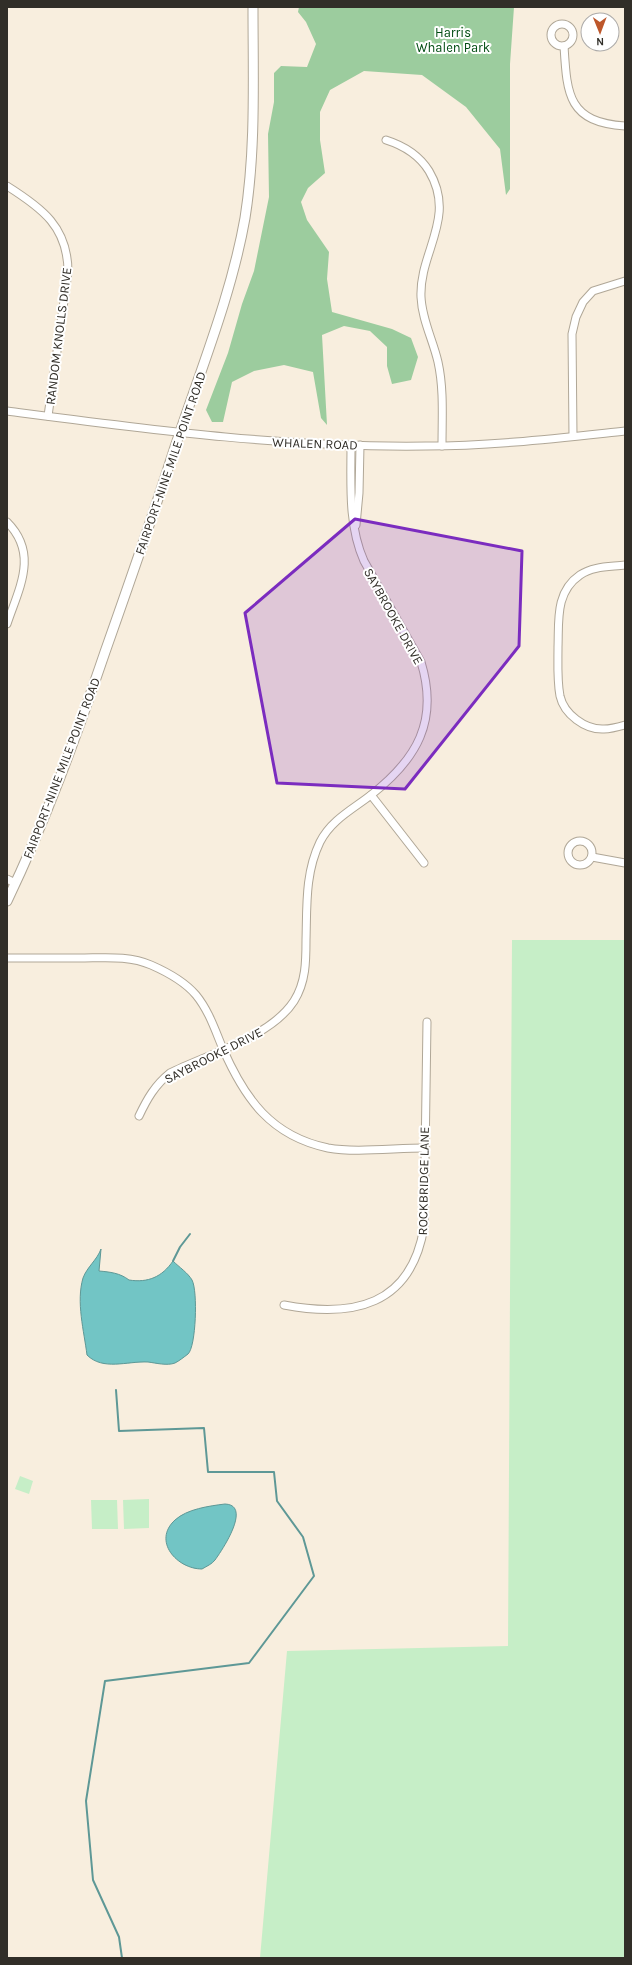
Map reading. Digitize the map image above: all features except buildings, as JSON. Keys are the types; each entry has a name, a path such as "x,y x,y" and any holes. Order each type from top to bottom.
{"main road":[{"name":"FAIRPORT-NINE MILE POINT ROAD","path":"7,901 11,881 45,816 86,710 223,308 233,274 245,218 251,147 253,7"}],"street":[{"path":"564,46 566,79 569,93 579,110 596,122 625,126"},
{"path":"386,140 409,150 421,161 432,177 439,198 440,216 423,278 421,296 425,319 438,361 440,373 442,446"},
{"name":"RANDOM KNOLLS DRIVE","path":"7,186 41,208 50,219 64,244 68,258 68,272 48,416"},
{"path":"573,436 572,334 576,317 583,302 593,291 625,281"},
{"name":"WHALEN ROAD","path":"7,411 266,441 351,445 442,446 625,431"},
{"name":"SAYBROOKE DRIVE","path":"139,1116 148,1096 159,1082 170,1073 270,1026 294,1001 306,971 308,879 316,853 328,830 347,811 370,795 399,770 418,744 426,716 428,695 426,679 421,662 364,562 355,537 351,496 351,445"},
{"name":"SAYBROOKE DRIVE","path":"355,537 359,494 360,445"},
{"path":"7,522 12,527 22,546 25,562 22,579 7,624"},
{"path":"625,565 602,567 586,572 575,580 565,592 559,613 558,675 561,698 564,707 579,721 602,730 625,726"},
{"path":"370,795 424,863"},
{"path":"592,857 625,863"},
{"path":"7,958 131,959 149,964 167,972 195,994 206,1009 236,1077 246,1095 262,1114 293,1136 329,1148 424,1148"},
{"name":"ROCKBRIDGE LANE","path":"284,1305 303,1309 364,1306 385,1295 407,1276 418,1252 424,1227 427,1022"}],"highlighted area":[{"path":"355,519 522,551 519,646 405,789 277,783 245,613"}],"green space":[{"name":"Harris Whalen Park","path":"299,7 514,7 510,64 510,189 506,195 500,149 466,107 422,75 364,71 330,90 320,112 320,140 325,173 308,188 301,202 307,220 329,252 327,279 332,312 392,329 411,338 418,357 411,380 392,384 387,366 387,347 370,331 344,326 322,335 327,425 321,418 313,372 284,365 254,371 232,382 223,422 212,422 206,410 228,353 242,304 254,271 269,197 268,134 274,102 274,73 281,66 307,67 316,44 306,22 298,12"},
{"path":"512,940 625,940 625,1958 260,1958 287,1651 508,1646"},
{"path":"20,1476 33,1481 29,1494 15,1489"},
{"path":"149,1499 149,1528 124,1529 123,1500"},
{"path":"91,1500 117,1500 118,1529 92,1529"}],"water":[{"path":"101,1249 99,1271 118,1274 129,1280 142,1281 154,1278 169,1267 173,1261 186,1272 192,1280 195,1295 193,1341 188,1354 175,1363 169,1364 140,1362 108,1364 93,1360 87,1355 80,1307 81,1287 85,1274"},
{"path":"225,1504 233,1506 236,1512 236,1519 229,1538 214,1561 202,1569 193,1568 176,1559 170,1552 166,1537 169,1528 175,1520 192,1511 205,1507"}],"waterway":[{"path":"173,1261 180,1247 190,1234"},
{"path":"116,1390 119,1431 204,1428 208,1472 274,1472 277,1501 303,1537 314,1576 249,1663 105,1681 86,1801 93,1880 119,1937 122,1958"}]}
